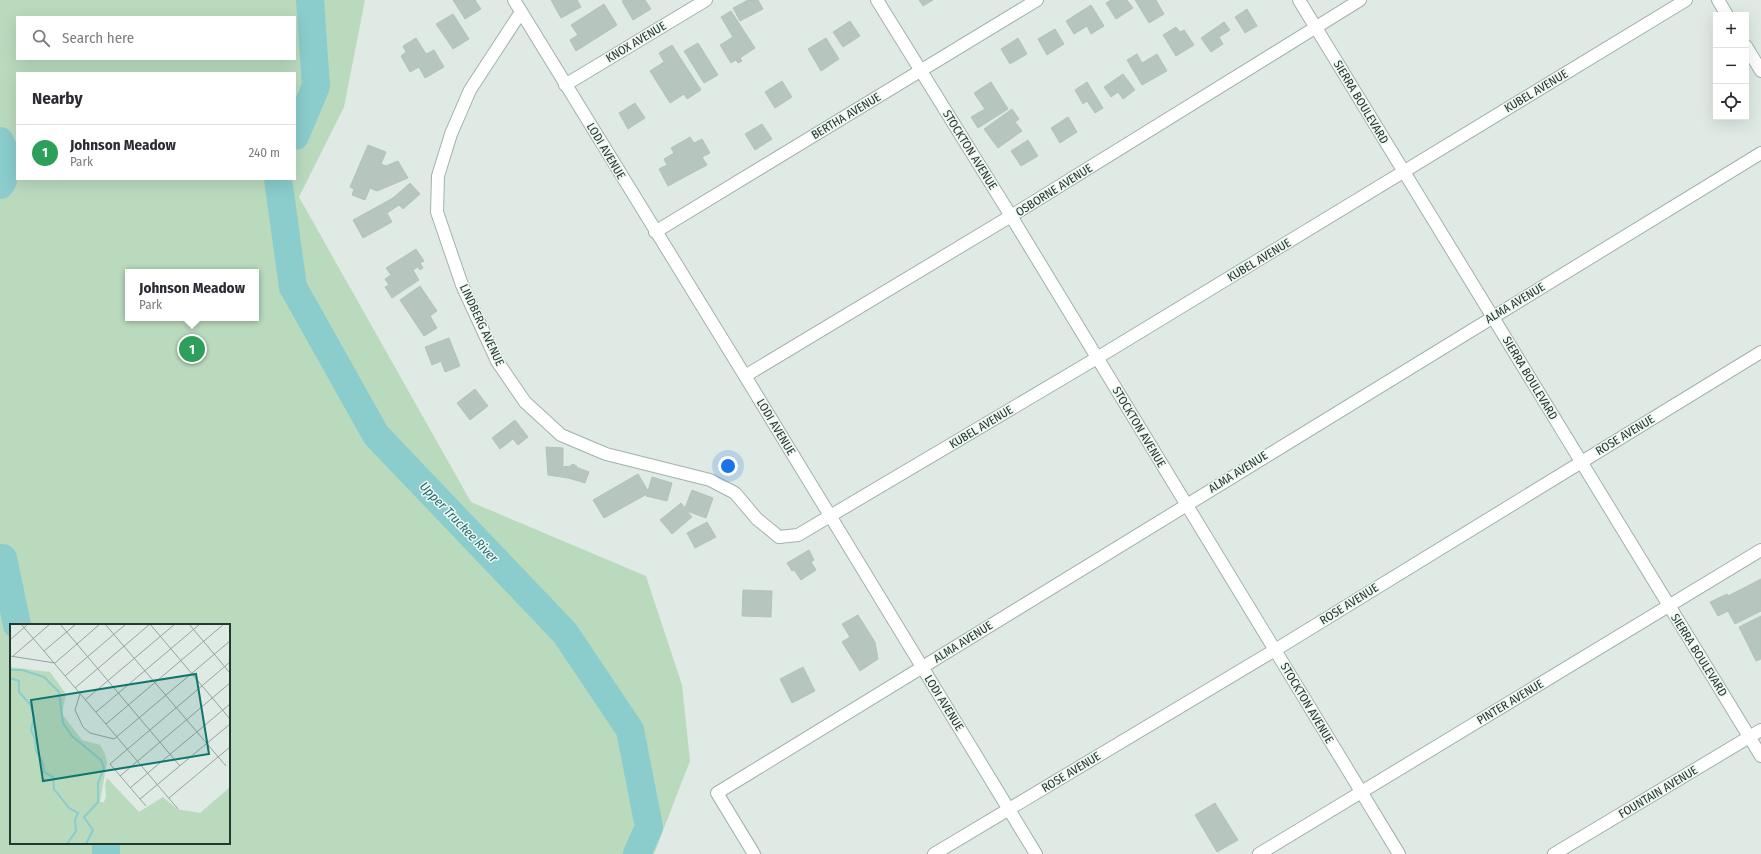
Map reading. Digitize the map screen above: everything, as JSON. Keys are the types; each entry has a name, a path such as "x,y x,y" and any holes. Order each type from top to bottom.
{"street":[{"name":"LODI AVENUE","path":"514,0 1010,809 1036,854"},
{"name":"KNOX AVENUE","path":"566,85 706,0"},
{"name":"STOCKTON AVENUE","path":"877,0 1011,216 1399,854"},
{"name":"BERTHA AVENUE","path":"655,232 1037,0"},
{"name":"SIERRA BOULEVARD","path":"1299,0 1761,756"},
{"name":"OSBORNE AVENUE","path":"745,376 1011,216 1360,0"},
{"name":"KUBEL AVENUE","path":"830,516 1097,358 1686,0"},
{"path":"1718,0 1725,12"},
{"name":"LINDBERG AVENUE","path":"521,12 470,90 450,134 438,176 437,212 462,285 497,361 525,402 562,435 606,454 710,480 735,493 757,519 779,536 798,535 830,516"},
{"path":"1747,48 1761,71"},
{"name":"ALMA AVENUE","path":"754,854 716,793 1761,153"},
{"name":"ROSE AVENUE","path":"934,854 1275,650 1761,352"},
{"name":"PINTER AVENUE","path":"1259,854 1761,550"},
{"name":"FOUNTAIN AVENUE","path":"1554,854 1761,730"}],"green space":[{"path":"0,0 365,0 344,107 299,197 471,502 646,576 682,685 690,761 654,854 0,854"}],"building":[{"path":"453,0 475,0 481,9 465,19"},
{"path":"551,0 577,0 581,7 561,18"},
{"path":"645,0 651,9 633,20 622,1"},
{"path":"748,0 758,0 763,9 740,21 733,8"},
{"path":"919,0 933,0 923,6"},
{"path":"1111,0 1127,0 1133,8 1116,19 1106,3"},
{"path":"1135,0 1156,0 1164,14 1149,23"},
{"path":"604,4 617,25 576,51 570,40 578,35 571,25"},
{"path":"1091,5 1104,26 1091,34 1087,26 1074,34 1066,21"},
{"path":"1247,9 1257,26 1245,33 1235,17"},
{"path":"731,11 755,48 740,58 742,61 738,63 736,60 731,63 720,45 733,37 721,17"},
{"path":"453,14 469,39 453,49 436,24"},
{"path":"850,21 860,36 843,47 833,32"},
{"path":"1224,22 1230,30 1219,37 1223,44 1211,52 1201,38"},
{"path":"1176,27 1180,32 1184,30 1194,45 1176,56 1163,35"},
{"path":"1055,29 1064,44 1047,55 1038,39"},
{"path":"416,38 426,54 434,50 444,67 425,78 419,67 410,72 401,56 406,52 403,46"},
{"path":"826,38 839,59 821,71 808,49"},
{"path":"1018,38 1027,54 1010,64 1001,49"},
{"path":"698,43 718,75 704,83 684,51"},
{"path":"672,45 701,90 687,99 684,94 670,103 650,71 664,62 659,53"},
{"path":"1137,54 1142,63 1157,54 1167,71 1142,85 1127,60"},
{"path":"1123,74 1135,90 1123,99 1118,92 1111,97 1104,87"},
{"path":"782,81 792,97 775,108 765,92"},
{"path":"991,82 1008,109 978,128 971,117 985,109 974,93"},
{"path":"1087,82 1103,108 1095,113 1087,101 1083,104 1075,90"},
{"path":"635,103 645,118 628,129 619,113"},
{"path":"1012,109 1019,119 1015,122 1022,131 998,148 984,129"},
{"path":"1068,117 1077,132 1060,143 1051,128"},
{"path":"762,124 772,139 755,150 745,134"},
{"path":"690,137 694,143 702,139 710,153 702,157 707,165 668,186 659,169 667,165 664,159 674,153 671,148"},
{"path":"1028,140 1038,156 1021,166 1011,151"},
{"path":"368,145 386,152 381,164 386,166 398,161 408,178 377,191 370,188 365,200 352,195 354,189 350,187"},
{"path":"410,183 420,194 403,209 399,205 387,213 392,222 363,238 353,220 393,198"},
{"path":"416,249 424,261 420,263 423,268 420,270 418,267 413,270 419,280 392,298 385,287 389,285 385,279 391,275 386,268"},
{"path":"420,286 437,311 430,316 437,328 424,336 400,300"},
{"path":"449,338 460,366 445,372 441,361 432,365 425,347"},
{"path":"475,389 488,406 470,420 457,403"},
{"path":"515,420 528,437 518,445 513,439 500,449 492,438"},
{"path":"546,447 563,448 563,467 571,466 572,464 589,472 585,483 568,478 548,475"},
{"path":"638,474 648,491 652,477 672,483 667,501 646,496 647,494 604,518 593,500"},
{"path":"692,490 713,498 706,518 687,511 692,517 672,534 660,520 681,503 685,508"},
{"path":"707,522 716,537 695,548 687,533"},
{"path":"809,550 814,560 811,562 816,570 801,580 794,570 792,571 787,563"},
{"path":"1761,579 1761,611 1735,624 1728,611 1718,616 1710,602 1727,594 1728,596"},
{"path":"743,590 772,591 771,617 742,616"},
{"path":"858,615 875,642 878,659 860,671 842,642 850,637 842,624"},
{"path":"1761,616 1761,659 1756,661 1739,627"},
{"path":"803,667 815,691 792,703 780,679"},
{"path":"1215,803 1238,840 1217,852 1195,815"}],"waterway":[{"name":"Upper Truckee River","path":"296,134 316,86 310,0"},
{"name":"Upper Truckee River","path":"0,141 3,148 3,181 0,185"},
{"name":"Upper Truckee River","path":"278,180 293,287 376,435 565,633 630,730 649,827 637,854"},
{"name":"Upper Truckee River","path":"0,558 3,558 17,624"},
{"name":"Upper Truckee River","path":"106,844 106,854"}],"place":[{"name":"Johnson Meadow","path":"192,349"}]}
